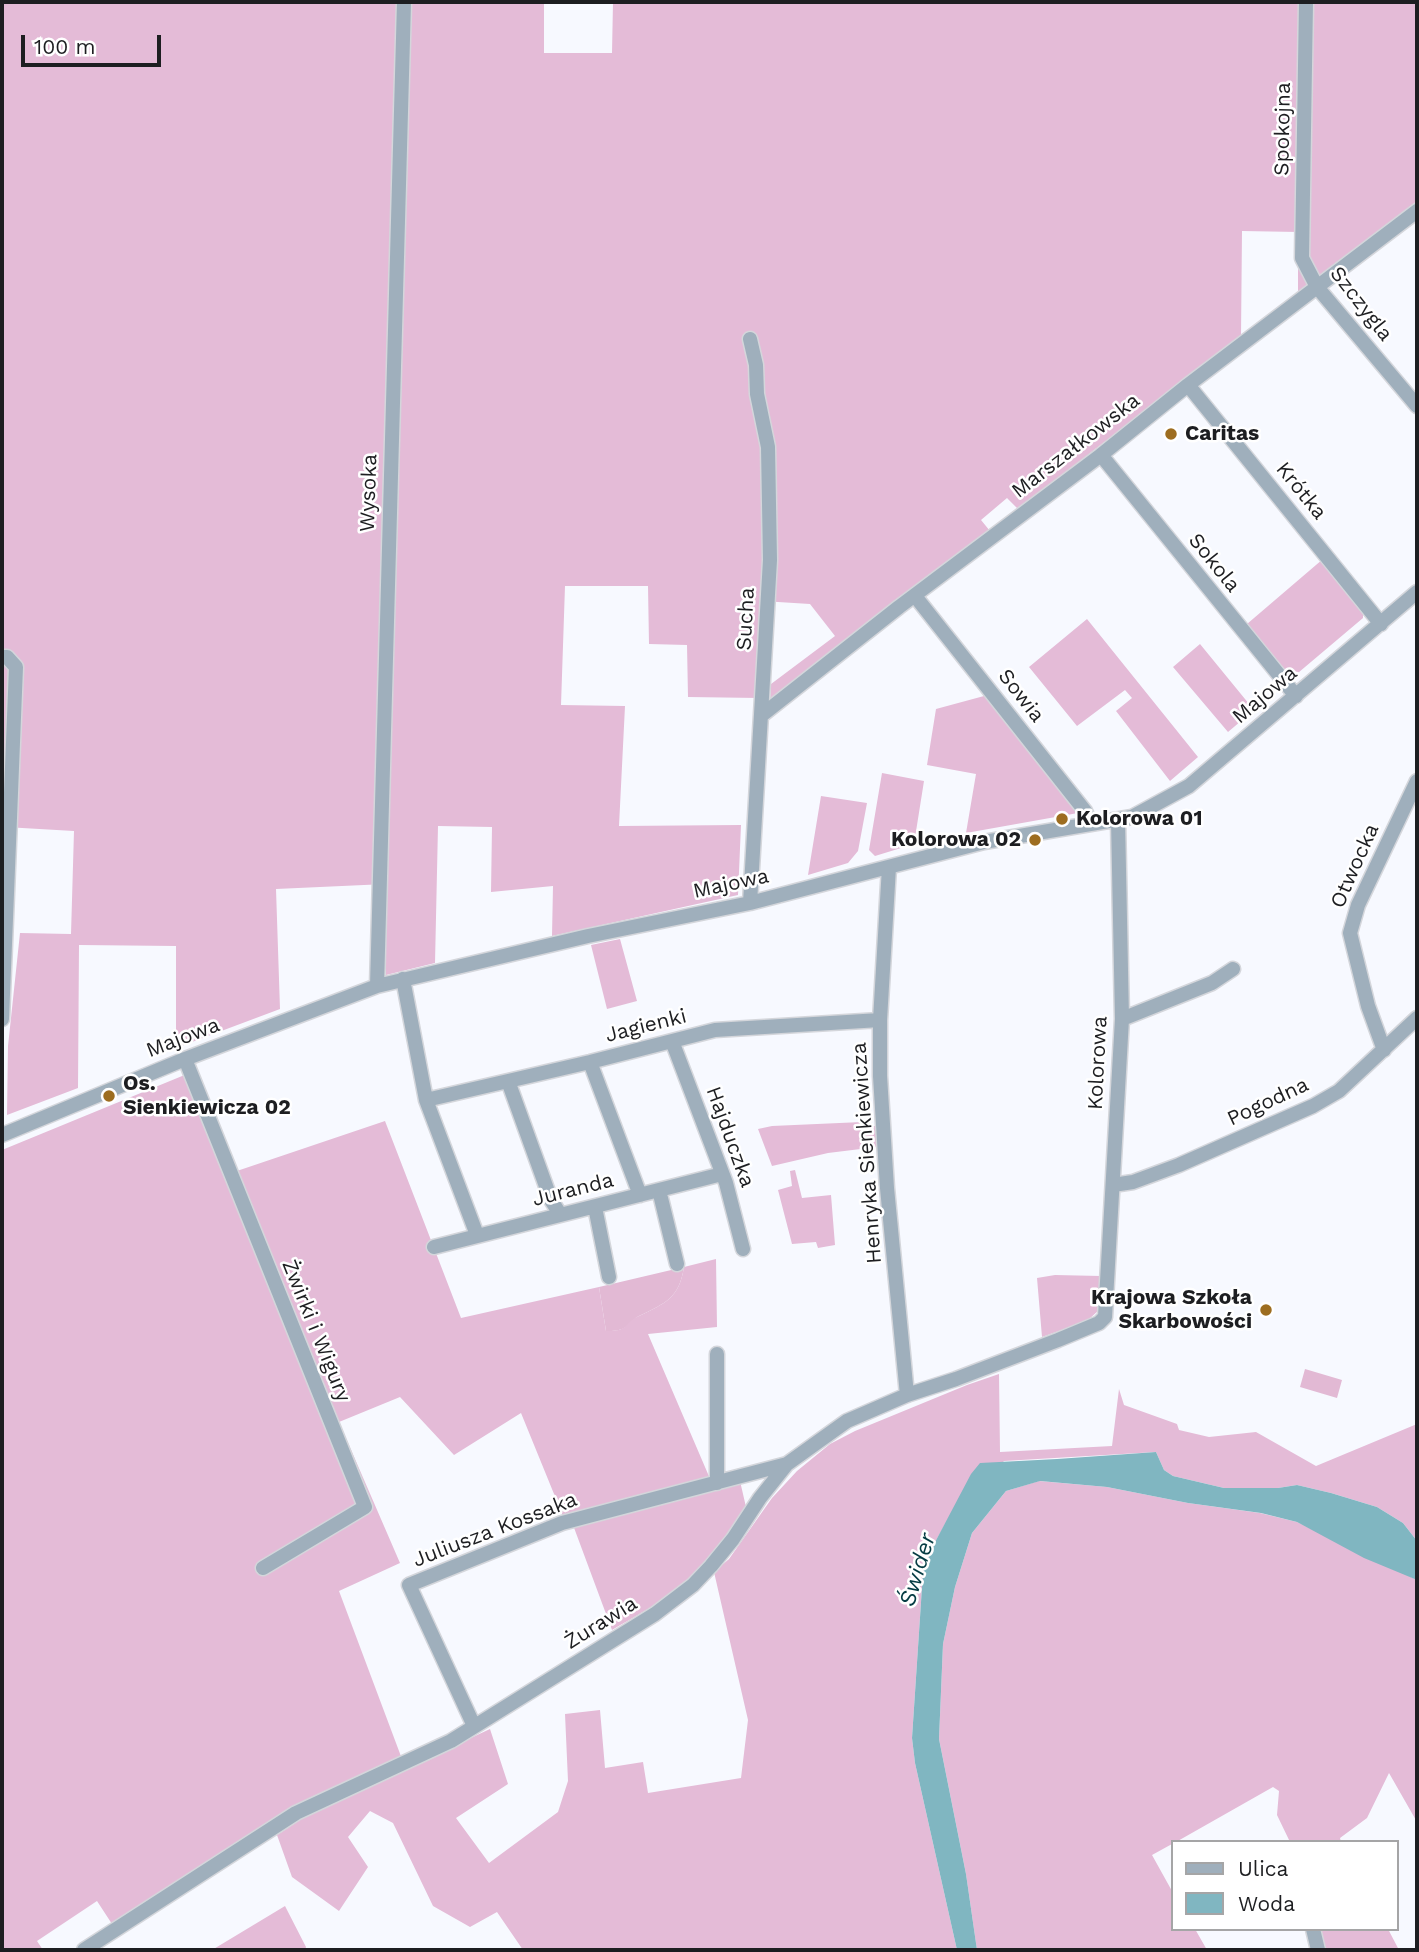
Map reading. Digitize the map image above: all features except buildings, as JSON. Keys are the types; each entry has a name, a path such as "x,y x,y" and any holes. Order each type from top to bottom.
{"street":[{"name":"Wysoka","path":"377,986 404,2"},
{"name":"Spokojna","path":"1302,258 1306,2"},
{"name":"Marszałkowska","path":"762,715 1417,211"},
{"name":"Szczygla","path":"1302,258 1317,287 1417,407"},
{"name":"Sucha","path":"750,338 756,365 757,394 768,447 770,560 750,902"},
{"name":"Krótka","path":"1188,385 1381,624"},
{"name":"Sokola","path":"1101,455 1296,696"},
{"name":"Majowa","path":"2,1135 185,1059 377,986 588,936 750,902 984,842 1118,820 1146,810 1189,786 1417,592"},
{"name":"Sowia","path":"915,596 1085,811 1091,824"},
{"path":"2,657 7,657 16,667 5,864 2,1019"},
{"name":"Otwocka","path":"1384,1050 1368,1006 1350,933 1359,905 1417,781"},
{"name":"Kolorowa","path":"1107,1308 1122,1019 1118,820"},
{"name":"Henryka Sienkiewicza","path":"889,867 880,1020 880,1076 887,1188 907,1395"},
{"path":"1122,1019 1212,983 1233,969"},
{"path":"403,979 426,1100 477,1235"},
{"name":"Pogodna","path":"1113,1185 1133,1182 1179,1165 1314,1106 1339,1091 1417,1018"},
{"name":"Jagienki","path":"426,1100 715,1031 880,1020"},
{"name":"Hajduczka","path":"672,1041 722,1174 743,1249"},
{"name":"Żwirki i Wigury","path":"185,1059 365,1507 263,1568"},
{"path":"590,1062 640,1195"},
{"path":"508,1081 551,1200 560,1214"},
{"name":"Juranda","path":"433,1247 722,1174"},
{"path":"659,1190 677,1264"},
{"path":"595,1207 610,1277"},
{"name":"Żurawia","path":"84,1950 296,1813 451,1741 655,1614 693,1585 733,1539 787,1464 846,1421 907,1395 956,1379 1100,1323 1107,1308"},
{"path":"717,1354 717,1483"},
{"name":"Juliusza Kossaka","path":"474,1726 409,1585 562,1523 787,1464"},
{"path":"747,1475 754,1483 760,1498"},
{"path":"1313,1931 1318,1950"}],"shaded area":[{"path":"2,2 544,2 544,53 612,53 613,2 1417,2 1417,201 1298,293 1298,232 1242,231 1241,336 1018,509 1007,498 981,520 990,531 770,703 771,684 835,636 810,604 762,601 759,698 688,697 687,645 649,644 648,586 565,586 561,705 625,706 619,826 741,825 738,895 552,936 553,886 491,892 492,827 438,826 435,963 386,975 386,884 276,889 280,1009 176,1048 176,946 79,945 78,1088 7,1115 8,1046 20,933 71,934 74,831 5,827 2,855"},
{"path":"1323,559 1363,607 1363,618 1292,678 1247,624"},
{"path":"1087,619 1198,757 1170,781 1116,711 1132,698 1125,690 1077,726 1029,667"},
{"path":"1200,644 1254,710 1228,732 1173,667"},
{"path":"984,696 1078,813 966,833 976,774 927,765 936,709"},
{"path":"882,773 924,781 914,844 875,856 869,850"},
{"path":"821,796 867,803 858,851 848,863 808,875"},
{"path":"620,939 637,1001 607,1009 591,945"},
{"path":"187,1074 228,1174 385,1121 461,1318 599,1287 606,1331 619,1330 670,1298 679,1286 684,1267 716,1259 717,1327 648,1334 711,1481 563,1516 521,1413 454,1455 400,1397 339,1422 400,1563 339,1591 402,1759 112,1924 97,1901 37,1941 43,1950 2,1950 2,1150"},
{"path":"862,1122 862,1126 876,1126 877,1147 828,1153 772,1166 758,1129 772,1126"},
{"path":"795,1170 802,1198 831,1195 835,1245 818,1248 816,1242 792,1244 778,1190 792,1186 790,1171"},
{"path":"684,1267 679,1286 670,1298 637,1317 625,1328 606,1331 599,1287"},
{"path":"1055,1275 1101,1276 1099,1310 1087,1321 1042,1337 1037,1278"},
{"path":"1305,1369 1342,1380 1337,1398 1300,1387"},
{"path":"999,1374 1000,1452 1112,1446 1119,1389 1124,1405 1177,1424 1179,1430 1209,1437 1256,1432 1316,1466 1417,1424 1417,1541 1403,1523 1377,1507 1297,1485 1278,1488 1224,1488 1173,1476 1164,1470 1156,1452 1004,1461 949,1517 923,1572 912,1738 915,1763 957,1950 523,1950 497,1912 470,1927 433,1906 393,1823 370,1811 348,1837 368,1867 339,1911 292,1877 277,1835 312,1812 490,1729 508,1784 456,1818 489,1863 558,1812 568,1781 565,1714 600,1710 605,1768 643,1762 648,1793 741,1778 748,1720 714,1572 729,1559 772,1498 797,1471 830,1444 855,1431"},
{"path":"740,1481 746,1507 713,1554 694,1575 672,1593 612,1630 573,1525"},
{"path":"1039,1481 1107,1487 1188,1503 1260,1513 1297,1522 1417,1580 1417,1822 1389,1773 1367,1818 1340,1840 1289,1840 1277,1815 1279,1791 1273,1787 1180,1840 1170,1840 1170,1845 1152,1855 1170,1887 1170,1931 1196,1931 1207,1950 977,1950 966,1874 939,1739 943,1644 955,1587 972,1533 1006,1491"},
{"path":"285,1906 306,1947 305,1950 212,1950"},
{"path":"1321,1931 1389,1931 1399,1950 1325,1950"}],"water":[{"path":"1156,1452 1164,1470 1173,1476 1224,1488 1278,1488 1297,1485 1377,1507 1403,1523 1417,1541 1417,1580 1364,1558 1297,1522 1261,1513 1188,1503 1107,1487 1040,1481 1006,1491 972,1533 955,1587 943,1644 939,1739 966,1874 977,1950 957,1950 915,1763 912,1738 923,1572 933,1546 971,1474 980,1463"}],"place":[{"name":"Caritas","path":"1171,434"},
{"name":"Kolorowa 01","path":"1062,819"},
{"name":"Kolorowa 02","path":"1035,840"},
{"name":"Os. Sienkiewicza 02","path":"109,1096"},
{"name":"Krajowa Szkoła Skarbowości","path":"1266,1310"}],"water label":[{"name":"Świder","path":"918,1570"}]}
